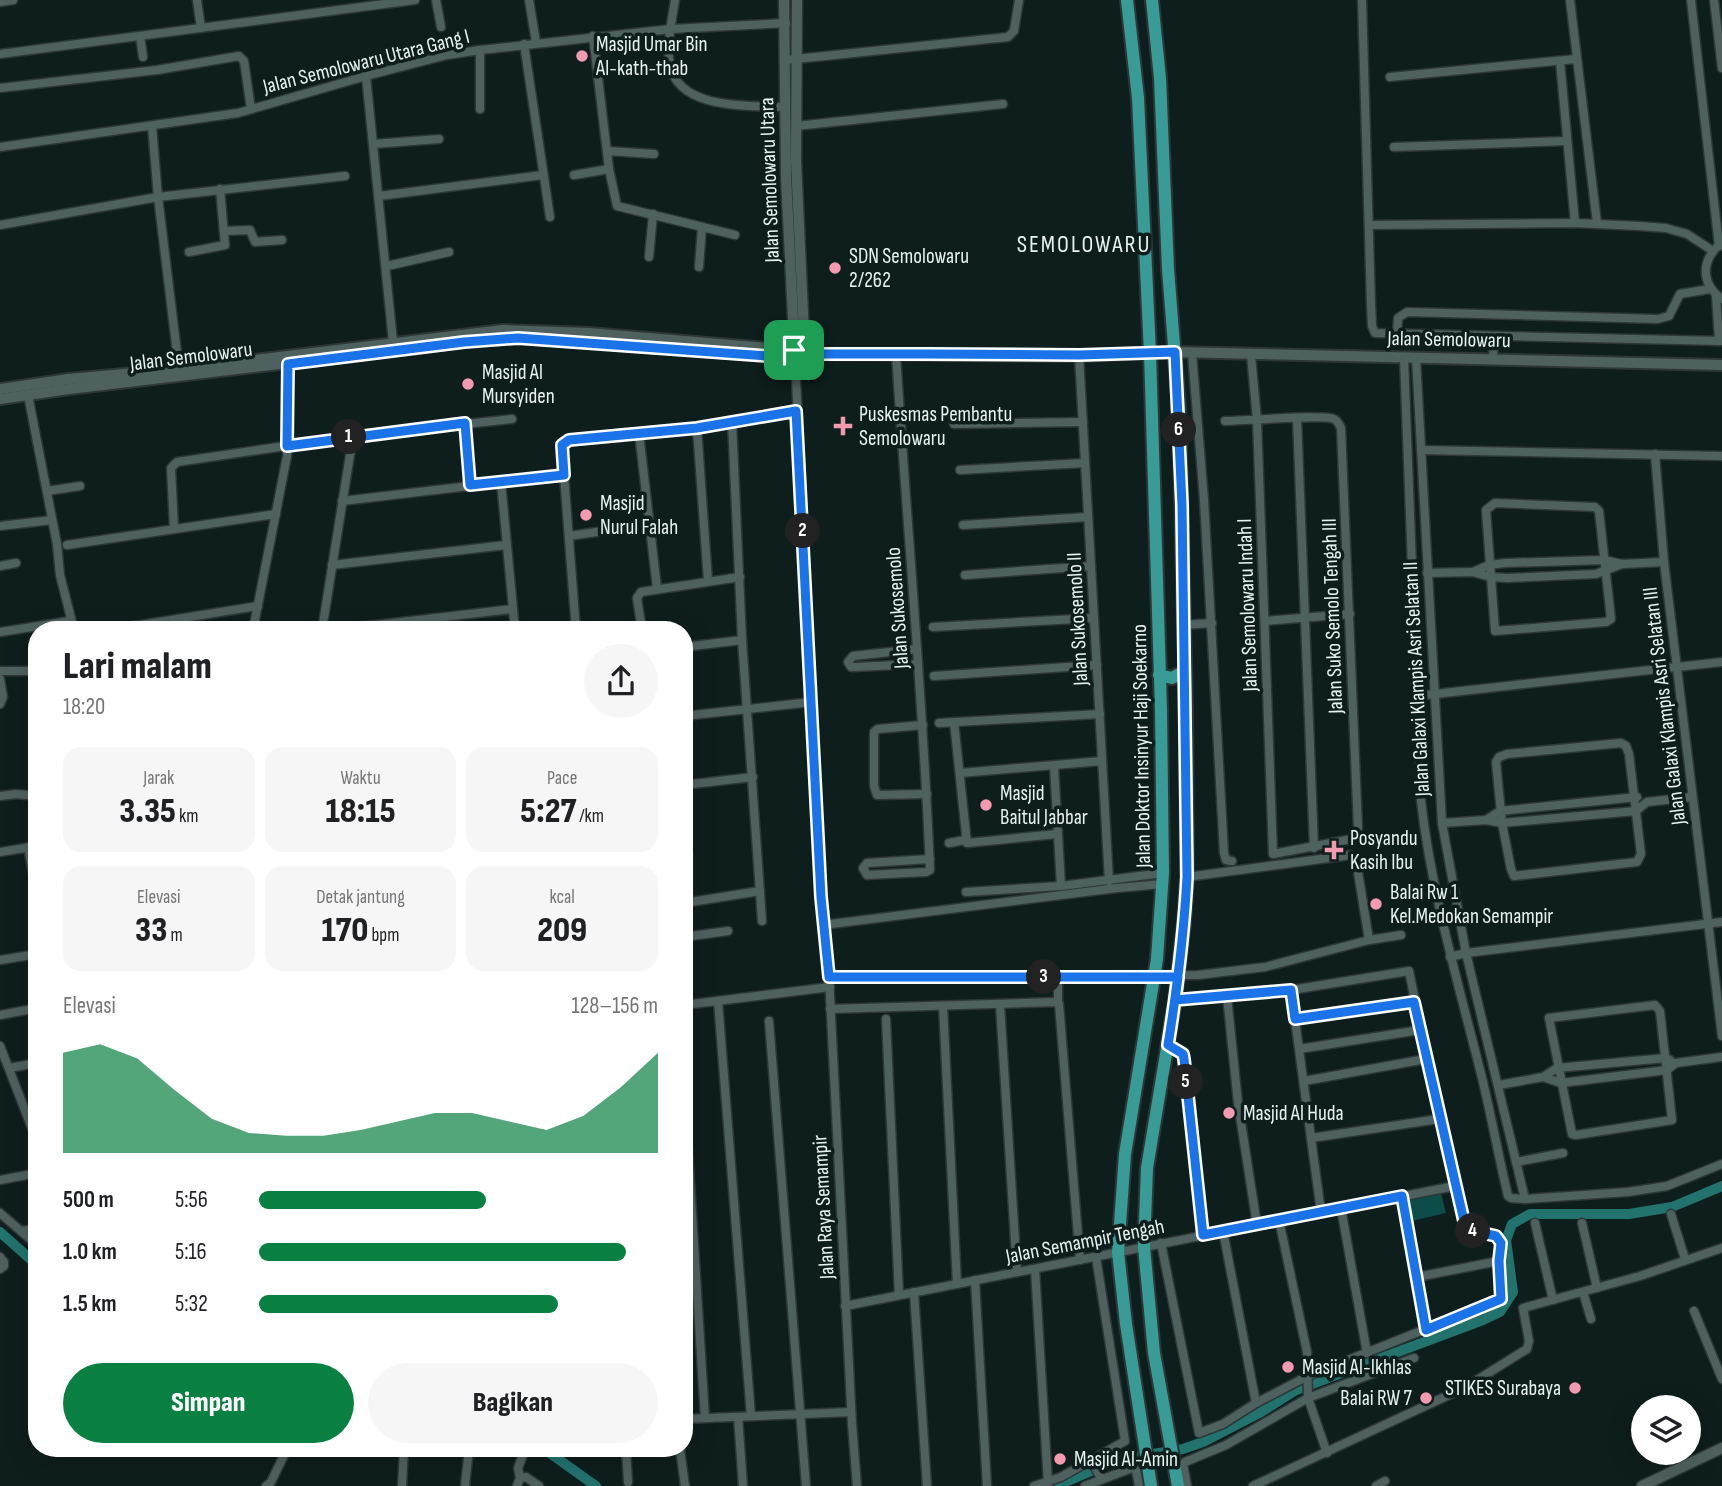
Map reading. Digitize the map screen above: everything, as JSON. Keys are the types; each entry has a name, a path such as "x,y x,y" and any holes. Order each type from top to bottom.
{"main road":[{"name":"Jalan Doktor Insinyur Haji Soekarno","path":"1127,0 1138,97 1150,353 1161,710 1163,879 1154,977 1125,1154 1118,1252 1151,1486"},
{"name":"Jalan Doktor Insinyur Haji Soekarno","path":"1152,0 1160,78 1181,491 1187,877 1175,1000 1147,1168 1144,1247 1154,1353 1169,1439 1178,1460 1178,1486"},
{"name":"Jalan Semolowaru","path":"0,399 69,384 179,369 287,360 467,333 820,354 1079,355 1175,352 1410,358 1494,347 1722,365"},
{"name":"Jalan Semolowaru","path":"0,389 69,384 518,334"},
{"path":"1159,675 1172,678 1185,671"},
{"path":"1161,710 1173,703 1186,709"}],"street":[{"path":"0,2 13,0"},
{"path":"197,0 201,28"},
{"path":"0,54 415,0"},
{"path":"436,0 441,27"},
{"path":"528,0 536,42"},
{"path":"675,0 670,65 678,82 708,101 785,107"},
{"name":"Jalan Semolowaru Utara","path":"784,0 785,107 800,353"},
{"name":"Jalan Semolowaru Utara","path":"797,0 800,353"},
{"path":"786,60 1010,36 1014,31 1019,0"},
{"path":"1362,0 1374,332 1494,347 1720,341 1716,294 1705,273 1706,265 1718,247 1691,0"},
{"path":"1570,0 1597,223"},
{"path":"1714,0 1722,68"},
{"name":"Jalan Semolowaru Utara Gang I","path":"0,147 238,113 447,55 593,36 786,23"},
{"path":"140,36 143,57"},
{"path":"593,36 609,169 617,206 734,235"},
{"path":"524,44 551,216"},
{"path":"480,50 480,109"},
{"path":"0,88 157,70 239,56 244,61 251,109"},
{"path":"1390,77 1576,59"},
{"path":"1560,61 1575,223"},
{"path":"366,76 393,342"},
{"path":"796,125 1003,104"},
{"path":"152,126 179,369"},
{"path":"373,144 439,139"},
{"path":"1394,147 1567,141"},
{"path":"607,151 654,154"},
{"path":"574,176 609,169"},
{"path":"379,196 543,175"},
{"path":"0,225 158,197 345,176"},
{"path":"189,251 224,246 220,189"},
{"path":"649,257 653,214"},
{"path":"1370,225 1597,223 1666,228 1718,247"},
{"path":"699,267 702,227"},
{"path":"224,231 250,230 257,242 282,240"},
{"path":"387,266 449,252"},
{"path":"1397,335 1398,318 1407,312 1658,319 1670,316 1680,294 1716,294"},
{"name":"Jalan Raya Semampir","path":"800,353 796,411 857,1486"},
{"path":"1192,353 1212,623 1224,853 1227,860 1232,861"},
{"name":"Jalan Sukosemolo","path":"896,354 930,859"},
{"name":"Jalan Sukosemolo II","path":"1079,355 1109,881"},
{"name":"Jalan Semolowaru Indah I","path":"1251,355 1257,420 1273,853"},
{"name":"Jalan Galaxi Klampis Asri Selatan II","path":"1410,358 1420,425 1442,823 1466,953 1525,1199 1511,1199 1508,1196 1483,1083 1450,957 1425,835 1421,801 1407,425 1410,358"},
{"path":"255,621 287,446 287,360"},
{"path":"28,395 70,621"},
{"path":"575,621 562,445 567,440 697,428 796,411"},
{"path":"1297,418 1314,848"},
{"path":"174,528 173,464 353,436 512,419"},
{"name":"Jalan Suko Semolo Tengah III","path":"1225,421 1333,419 1341,428 1357,834 1352,839 1314,848 1273,853"},
{"path":"732,422 742,640 749,708 762,921"},
{"path":"954,424 1083,422"},
{"path":"465,423 470,485"},
{"path":"1407,425 1420,425"},
{"path":"697,428 708,581"},
{"path":"639,433 657,588"},
{"path":"323,621 353,436"},
{"path":"1421,450 1722,456"},
{"name":"Jalan Galaxi Klampis Asri Selatan III","path":"1655,454 1664,562 1722,1036"},
{"path":"960,470 1085,463"},
{"path":"342,501 564,475"},
{"path":"501,482 514,621"},
{"path":"47,491 80,486"},
{"path":"1495,503 1595,507 1600,511 1604,559 1612,614 1609,621 1500,633 1493,628 1486,510 1495,503"},
{"path":"67,545 276,514"},
{"path":"963,524 1088,517"},
{"path":"0,526 52,520"},
{"path":"569,536 651,524"},
{"path":"332,565 506,545"},
{"path":"1473,572 1489,565 1604,559 1622,564 1664,562"},
{"path":"0,566 16,563"},
{"path":"1427,573 1473,572 1490,577 1605,572 1622,564"},
{"path":"965,575 1091,566"},
{"path":"641,621 638,594 657,588 740,578"},
{"path":"164,621 258,606"},
{"path":"410,621 513,609"},
{"path":"1265,621 1350,614"},
{"path":"933,627 1094,618"},
{"path":"1184,625 1212,623"},
{"path":"0,632 28,628"},
{"path":"693,646 742,640"},
{"path":"917,649 853,656 848,662 853,667 918,663"},
{"path":"1417,696 1722,662"},
{"path":"934,676 1097,665"},
{"path":"0,671 28,671"},
{"path":"0,679 3,697 0,704"},
{"path":"693,715 811,702"},
{"path":"939,723 1100,714"},
{"path":"954,722 965,840 970,844 1057,834"},
{"path":"923,725 878,729 874,732 874,790 881,795 927,794"},
{"path":"1621,743 1628,750 1634,796 1642,855 1637,862 1513,875 1500,811 1496,762 1502,755 1621,743"},
{"path":"960,773 1102,761"},
{"path":"1054,766 1061,886"},
{"path":"693,784 753,778"},
{"path":"0,791 0,796 28,795"},
{"path":"1486,820 1500,811 1634,796 1647,802 1692,797"},
{"path":"1442,823 1486,820 1502,824 1636,811 1647,802"},
{"path":"948,843 965,840"},
{"path":"0,852 28,847"},
{"path":"1187,877 1353,856 1357,866 1368,940"},
{"path":"930,859 930,870 926,872 867,875 863,868 867,863 930,859"},
{"path":"824,925 1105,889 1163,879"},
{"path":"966,892 1163,879"},
{"path":"693,902 760,891"},
{"path":"1450,957 1722,922"},
{"path":"693,936 728,931"},
{"path":"829,977 1178,977 1233,973 1401,934"},
{"path":"0,960 28,955"},
{"path":"1161,1243 1198,1433 1223,1424 1256,1403 1308,1377 1501,1299 1500,1239 1466,1227 1439,1119 1409,971 1291,990 1175,1000"},
{"path":"1058,977 1080,1260"},
{"path":"693,1005 830,987"},
{"path":"1291,990 1321,1212"},
{"path":"1227,996 1238,1103 1257,1225"},
{"path":"718,1001 751,1416"},
{"path":"1295,1019 1414,1002"},
{"path":"1000,1005 1017,1272"},
{"path":"1655,1005 1660,1011 1672,1120 1576,1135 1569,1130 1557,1068 1549,1018 1552,1016 1655,1005"},
{"path":"943,1006 957,1284"},
{"path":"830,1009 1059,1006"},
{"path":"0,1015 28,1010"},
{"path":"886,1019 899,1295"},
{"path":"769,1021 806,1486"},
{"path":"1299,1049 1420,1030"},
{"path":"1168,1045 1183,1054 1184,1059 1203,1235"},
{"path":"0,1046 28,1107"},
{"path":"1543,1077 1561,1083 1668,1070 1676,1063 1722,1057"},
{"path":"1499,1086 1543,1077 1557,1068 1666,1058 1676,1063"},
{"path":"1304,1080 1426,1059"},
{"path":"9,1068 28,1065"},
{"path":"1311,1138 1439,1119"},
{"path":"1516,1162 1563,1153"},
{"path":"1525,1199 1628,1192 1667,1186 1722,1164"},
{"path":"0,1180 28,1175"},
{"name":"Jalan Semampir Tengah","path":"845,1306 1455,1186"},
{"path":"1402,1196 1426,1330"},
{"path":"1341,1208 1367,1353"},
{"path":"0,1213 28,1237"},
{"path":"1671,1214 1685,1259"},
{"path":"1279,1220 1307,1352 1308,1395 1327,1452"},
{"path":"1535,1223 1553,1300"},
{"path":"1583,1223 1597,1288"},
{"path":"693,1229 705,1418"},
{"path":"21,1231 28,1230"},
{"path":"1223,1231 1256,1403"},
{"path":"1253,1486 1466,1387 1527,1349 1529,1341 1523,1308 1640,1276 1722,1248"},
{"path":"0,1257 4,1262 2,1267"},
{"path":"1034,1486 1048,1483 1121,1446 1125,1441 1096,1257"},
{"path":"1416,1277 1499,1261"},
{"path":"1035,1269 1048,1483"},
{"path":"975,1280 987,1486"},
{"path":"915,1292 928,1486"},
{"path":"1583,1292 1591,1319"},
{"path":"1694,1311 1722,1379"},
{"path":"1178,1460 1226,1445 1308,1395 1414,1358"},
{"path":"693,1419 851,1412"},
{"path":"738,1417 743,1486"},
{"path":"1642,1486 1722,1448"},
{"path":"266,1486 271,1482 283,1457"},
{"path":"401,1486 403,1457"},
{"path":"465,1486 467,1457"},
{"path":"522,1457 518,1468 521,1480 539,1486"},
{"path":"626,1457 628,1482"},
{"path":"681,1457 685,1486"},
{"path":"1090,1460 1100,1477"},
{"path":"1178,1460 1183,1464 1187,1486"},
{"path":"1085,1486 1100,1477 1134,1468 1139,1486"},
{"path":"1376,1486 1385,1482"}],"shaded area":[{"path":"1441,1193 1446,1213 1412,1221 1407,1200"}],"waterway":[{"path":"1056,1486 1117,1460 1183,1449 1203,1442 1261,1412 1296,1390 1500,1312 1513,1292 1506,1240 1512,1224 1530,1214 1629,1214 1672,1207 1722,1186"},
{"path":"0,1232 28,1257"},
{"path":"555,1457 596,1486"}],"place":[{"name":"Masjid Umar Bin Al-kath-thab","path":"582,56"},
{"name":"SDN Semolowaru 2/262","path":"835,268"},
{"name":"Masjid Al Mursyiden","path":"468,384"},
{"name":"Puskesmas Pembantu Semolowaru","path":"843,426"},
{"name":"Masjid Nurul Falah","path":"586,515"},
{"name":"Masjid Baitul Jabbar","path":"986,805"},
{"name":"Posyandu Kasih Ibu","path":"1334,850"},
{"name":"Balai Rw 1 Kel.Medokan Semampir","path":"1376,904"},
{"name":"Masjid Al Huda","path":"1229,1113"},
{"name":"Masjid Al-Ikhlas","path":"1288,1367"},
{"name":"STIKES Surabaya","path":"1575,1388"},
{"name":"Balai RW 7","path":"1426,1398"},
{"name":"Masjid Al-Amin","path":"1060,1459"}],"district":[{"name":"SEMOLOWARU","path":"1084,244"}],"route":[{"path":"794,350 795,358 518,338 288,364 287,446 465,423 470,485 564,475 562,445 569,440 697,428 796,411 821,897 829,977 1178,977 1175,1000 1291,990 1295,1019 1414,1002 1466,1227 1500,1239 1501,1299 1426,1330 1402,1196 1203,1235 1184,1059 1183,1054 1168,1045 1175,1000 1184,923 1187,877 1182,505 1175,352 1079,355 820,354 794,350"}]}
